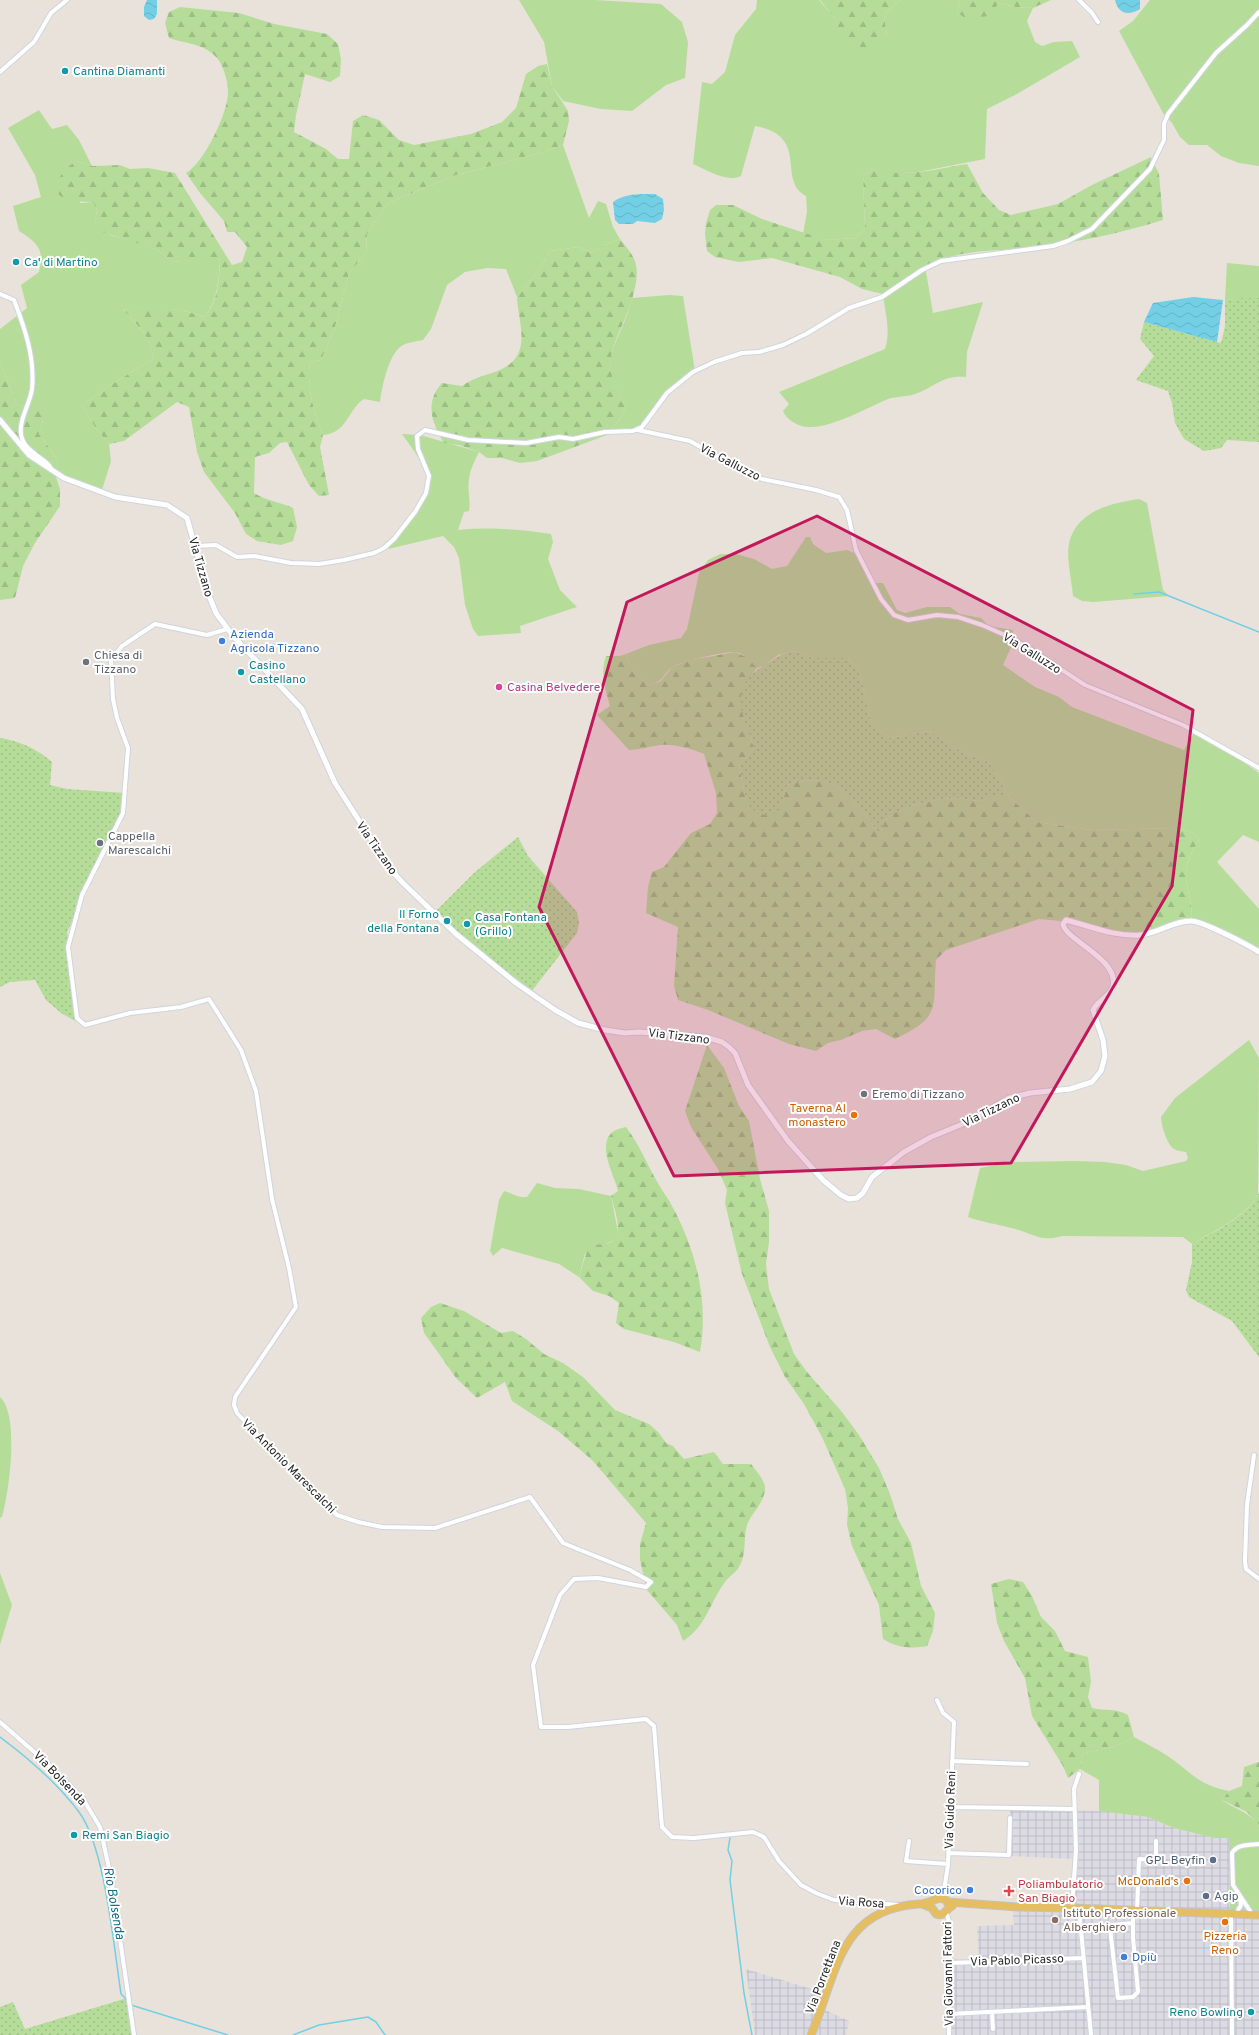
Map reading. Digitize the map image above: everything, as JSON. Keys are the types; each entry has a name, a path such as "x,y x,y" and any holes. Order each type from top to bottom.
{"main road":[{"name":"Via Porrettana","path":"932,1905 937,1898 946,1905"},
{"name":"Via Porrettana","path":"932,1905 938,1914 946,1905 956,1903 1018,1907 1256,1915"},
{"name":"Via Porrettana","path":"811,2035 841,1954 851,1936 862,1924 874,1916 901,1906 922,1904 932,1905"}],"street":[{"path":"0,72 34,42 51,14 66,0"},
{"path":"1079,0 1092,13 1098,22"},
{"path":"637,430 642,427 667,393 693,372 714,362 742,353 760,352 783,345 806,334 849,308 882,297 922,270 941,261 1053,246 1068,241 1092,229 1150,170 1164,140 1164,124 1168,114 1216,53 1248,25 1259,12"},
{"path":"0,294 14,300 29,339 32,366 32,389 20,427 22,441 30,451 49,464 51,470"},
{"path":"0,420 29,455 51,470"},
{"name":"Via Galluzzo","path":"196,546 216,545 237,557 254,556 291,563 319,564 366,554 384,548 415,512 426,493 429,476 418,449 417,436 425,430 468,440 526,443 559,437 573,439 605,432 637,430 690,441 736,467 762,479 839,496 847,510 856,550 881,599 894,615 908,620 937,615 958,617 1007,636 1085,685 1183,725 1259,768"},
{"name":"Via Tizzano","path":"51,470 64,478 115,497 167,505 187,518 208,593 216,613 227,629 302,709 335,783 390,870 456,934 516,983 555,1010 578,1023 605,1030 706,1037 722,1042 735,1053 748,1085 788,1141 823,1180 841,1195 849,1199 857,1198 863,1193 872,1177 909,1149 938,1134 970,1121 1009,1098 1030,1093 1077,1088 1090,1083 1097,1077 1101,1071 1105,1053 1094,1010 1100,1001 1107,996 1111,990 1113,977 1108,968 1097,956 1066,931 1063,924 1066,920 1120,935 1134,935 1158,931 1189,920 1215,930 1259,952"},
{"name":"Via Antonio Marescalchi","path":"227,629 207,635 155,624 122,646 111,660 113,699 116,718 128,748 123,813 82,895 68,947 77,1018 85,1025 130,1013 182,1007 209,999 241,1050 254,1084 272,1199 289,1268 296,1307 235,1397 234,1405 237,1413 285,1464 337,1515 358,1522 382,1527 435,1528 530,1497 563,1543 630,1570 651,1582 646,1587 598,1578 574,1580 560,1595 533,1665 541,1727 568,1727 646,1720 654,1726 662,1827 672,1837 694,1838 753,1832 764,1837 770,1846"},
{"path":"1254,1455 1247,1505 1245,1561 1246,1568 1250,1573 1259,1579"},
{"name":"Via Guido Reni","path":"937,1700 942,1713 954,1722 946,1905"},
{"name":"Via Bolsenda","path":"0,1722 48,1764 73,1789 90,1810 100,1827 111,1877 134,2035"},
{"path":"952,1761 1027,1764"},
{"path":"1079,1774 1074,1789 1076,1850 1074,1882 1091,2035"},
{"path":"950,1807 1074,1809"},
{"path":"948,1853 1009,1855 1010,1818"},
{"path":"909,1841 906,1861 948,1864"},
{"path":"1132,1923 1112,1924 1110,1928 1118,1998 1134,1997 1138,1992 1132,1923 1135,1911 1139,1860 1156,1860 1156,1841"},
{"path":"1256,1915 1240,1897 1233,1885 1232,1853 1241,1846 1259,1844"},
{"name":"Via Rosa","path":"770,1846 779,1862 801,1885 819,1894 834,1900 901,1906"},
{"path":"1232,2035 1234,1914 1241,1906 1240,1897"},
{"name":"Via Giovanni Fattori","path":"946,1905 949,1922 950,1963 948,2035"},
{"name":"Via Pablo Picasso","path":"950,1963 1083,1958"},
{"path":"949,2014 1088,2007"},
{"path":"992,2012 993,2029"}],"highlighted area":[{"path":"817,516 1193,710 1172,886 1011,1163 674,1176 539,907 627,602"}],"shaded area":[{"path":"1010,1810 1099,1811 1148,1817 1174,1828 1215,1838 1229,1838 1230,1911 1259,1914 1259,2035 949,2035 948,1959 979,1960 977,1926 1014,1925 1012,1904 1072,1903 1075,1859 1010,1856"},
{"path":"746,1969 828,1994 825,2010 849,2021 846,2035 755,2035"}],"green space":[{"path":"519,0 595,0 661,4 682,22 688,42 685,78 666,85 632,111 601,109 563,101 552,86 544,42"},
{"path":"757,0 819,0 834,17 845,45 887,37 884,15 900,0 960,0 957,13 998,3 1016,7 1033,8 1027,21 1035,42 1042,46 1054,42 1072,41 1080,57 1015,95 987,109 985,159 918,172 890,174 874,169 863,175 865,229 855,238 826,240 803,234 807,211 806,196 797,189 793,180 788,148 782,139 772,131 755,126 741,176 735,178 723,177 693,164 702,82 712,84 725,72 735,35 756,9"},
{"path":"820,0 900,0 884,15 887,37 872,49 862,50 844,45 834,17"},
{"path":"960,0 1051,0 1033,8 1016,7 998,3 991,16 966,18 957,13"},
{"path":"1150,0 1259,0 1259,166 1239,163 1221,156 1207,145 1189,145 1180,137 1172,123 1163,113 1119,31 1133,21"},
{"path":"180,7 239,13 274,24 327,34 338,44 341,59 340,76 330,82 305,74 296,115 294,132 326,149 338,159 349,159 353,121 363,115 379,120 399,140 414,145 471,134 502,122 516,108 526,74 538,66 547,64 552,86 568,111 569,121 563,145 544,152 456,175 388,203 367,234 366,253 349,273 335,327 321,360 310,362 310,390 314,409 323,435 320,447 329,495 319,496 309,485 287,442 280,443 269,453 255,457 254,493 293,508 297,527 293,541 281,545 257,541 246,534 235,513 204,472 197,452 189,407 177,402 124,441 109,444 97,430 82,406 109,386 153,359 150,344 147,338 123,310 165,308 184,311 205,317 216,296 219,281 220,258 172,262 158,250 99,231 95,222 97,210 93,202 66,201 56,192 58,182 68,167 76,161 92,166 120,165 130,169 148,168 175,173 232,265 242,262 247,247 235,232 227,232 224,221 200,193 186,173 200,159 214,136 224,111 228,87 223,68 219,60 211,52 194,44 169,38 165,23 169,12"},
{"path":"39,110 52,129 67,125 79,140 92,166 76,161 80,203 93,202 97,210 95,222 110,235 158,250 172,262 220,257 215,296 213,303 205,317 185,311 165,309 144,308 123,310 147,338 152,351 153,359 109,386 82,406 97,430 109,444 111,461 102,490 56,477 58,460 39,434 43,420 30,405 17,405 0,363 0,329 27,308 21,285 39,272 41,264 40,253 35,243 19,231 13,206 41,197 35,175 8,128"},
{"path":"563,145 589,218 598,201 606,204 613,227 620,239 602,246 592,253 578,247 550,251 539,270 517,297 506,269 487,268 465,272 447,285 431,329 423,340 405,344 395,353 387,370 382,387 380,402 364,399 358,404 338,430 323,435 310,390 310,362 321,360 335,327 349,273 366,253 367,234 388,203 456,175 544,152"},
{"path":"1151,157 1159,174 1163,220 1130,230 1079,241 1027,248 974,252 953,256 927,266 883,294 862,289 840,277 772,258 739,262 715,257 707,251 705,234 706,223 710,210 716,205 733,205 762,219 826,240 855,238 865,229 863,175 874,169 886,172 909,173 967,164 983,193 999,210 1011,215 1058,204 1092,185"},
{"path":"620,239 634,258 637,268 637,275 629,309 617,336 611,361 612,374 616,389 626,407 620,419 607,435 537,461 520,463 502,458 487,458 479,452 459,445 444,443 433,420 432,406 436,390 442,383 462,386 467,382 502,369 512,363 518,355 522,337 517,297 539,270 550,251 578,247 592,253 602,246"},
{"path":"1227,263 1259,266 1259,298 1225,300"},
{"path":"925,266 933,313 983,302 967,352 966,377 950,378 915,394 888,399 829,424 807,427 791,421 783,411 789,404 779,392 885,349 888,328 883,294"},
{"path":"669,295 683,296 695,371 679,380 661,396 642,426 633,431 607,435 620,419 626,407 616,389 611,375 610,362 612,351 632,298"},
{"path":"1259,298 1259,442 1227,440 1221,448 1204,451 1184,439 1175,423 1172,403 1168,391 1136,380 1154,356 1140,339 1144,322 1221,343 1225,326 1225,300"},
{"path":"0,363 17,405 40,406 43,420 39,434 58,460 56,477 60,489 60,506 35,543 23,566 15,598 0,600"},
{"path":"402,434 420,435 479,452 473,465 468,487 470,503 469,511 464,512 458,530 504,529 551,534 553,542 548,559 560,590 577,607 520,626 521,633 478,636 473,629 465,605 459,558 454,547 443,536 388,549 413,515 428,487 428,480 424,468"},
{"path":"1139,499 1147,503 1163,590 1169,596 1093,602 1082,601 1073,596 1068,549 1073,533 1079,524 1087,516 1106,506"},
{"path":"806,537 810,537 813,544 826,553 847,550 857,554 872,583 883,583 897,610 905,613 927,607 950,607 960,614 981,618 989,626 1013,630 1013,643 1003,665 1035,687 1059,697 1072,707 1184,750 1195,731 1228,751 1259,773 1259,842 1243,835 1217,862 1259,909 1259,952 1192,920 1186,872 1192,852 1200,839 1193,833 1177,828 1091,830 1037,822 1009,797 990,763 962,752 929,731 890,738 872,726 859,670 848,658 812,658 794,651 778,655 764,666 757,668 741,654 735,652 722,653 702,657 675,666 668,671 661,680 650,685 641,679 635,672 626,654 649,645 681,638 687,629 699,573 708,560 720,554 736,554 754,559 772,569 787,566"},
{"path":"794,651 812,658 848,658 859,670 872,726 890,738 929,731 962,752 990,763 1009,797 992,797 978,801 958,798 940,799 914,805 896,812 885,820 880,834 861,809 842,790 831,784 819,781 804,781 787,785 781,808 771,816 756,813 746,800 739,765 754,748 743,713 741,693 745,683 753,674 778,656"},
{"path":"735,652 748,658 757,668 745,684 749,733 754,748 739,765 746,800 781,808 787,785 804,781 819,781 831,784 842,790 852,799 880,834 885,820 896,812 914,805 940,799 958,798 978,801 992,797 1009,797 1037,822 1091,830 1177,828 1193,833 1200,839 1192,852 1186,872 1192,920 1147,934 1123,937 1082,923 1039,919 946,950 936,960 934,1000 928,1016 922,1024 895,1039 876,1029 862,1031 841,1040 828,1043 816,1051 789,1044 708,1010 678,1000 674,986 678,927 646,913 648,887 652,872 664,867 691,833 710,824 717,813 716,793 704,754 672,745 629,750 597,715 610,706 606,693 603,668 606,656 620,656 626,654 635,672 641,679 650,685 661,681 672,667 691,660"},
{"path":"0,738 28,746 52,762 50,785 67,789 125,793 121,813 112,838 67,932 72,959 77,1022 61,1013 46,1000 35,980 10,982 0,987"},
{"path":"518,837 528,856 577,912 579,923 577,933 531,992 434,913 475,872"},
{"path":"1249,1040 1259,1058 1258,1195 1245,1211 1228,1223 1192,1244 1183,1237 1062,1236 1054,1238 1041,1238 1018,1230 968,1217 980,1168 1011,1162 1075,1161 1105,1162 1126,1165 1143,1171 1186,1161 1188,1158 1186,1152 1175,1150 1171,1147 1163,1129 1161,1117 1175,1098"},
{"path":"707,1045 724,1068 739,1106 749,1121 760,1179 769,1211 769,1242 766,1264 769,1289 794,1354 807,1372 842,1412 859,1435 879,1468 890,1494 898,1519 911,1543 921,1586 935,1613 933,1631 927,1646 904,1647 883,1639 879,1605 852,1546 847,1525 848,1508 845,1489 822,1437 804,1404 785,1377 770,1347 742,1274 725,1203 727,1190 718,1169 691,1127 685,1111"},
{"path":"626,1127 672,1206 688,1240 694,1258 703,1314 700,1352 674,1342 624,1329 616,1323 619,1303 609,1296 593,1291 579,1277 589,1244 602,1244 610,1242 615,1238 618,1232 618,1224 611,1196 618,1191 608,1160 606,1144 614,1131"},
{"path":"537,1183 555,1188 579,1189 611,1196 618,1232 616,1239 585,1254 579,1277 559,1264 502,1248 493,1256 490,1251 499,1200 504,1191 518,1196 527,1197"},
{"path":"1259,1193 1259,1357 1232,1321 1189,1297 1186,1290 1192,1262 1192,1244 1230,1223 1254,1202"},
{"path":"440,1303 464,1311 501,1333 513,1331 526,1339 544,1354 563,1363 583,1377 615,1410 649,1424 659,1433 666,1443 673,1446 684,1459 714,1452 723,1464 751,1464 758,1473 764,1483 764,1495 747,1525 743,1557 738,1569 725,1582 697,1629 683,1641 677,1625 647,1590 640,1560 640,1544 646,1523 592,1460 558,1431 512,1401 505,1382 477,1398 456,1378 424,1333 421,1318 431,1307"},
{"path":"0,1397 6,1406 10,1420 11,1454 10,1473 5,1505 2,1517 0,1518"},
{"path":"0,1573 12,1605 0,1645"},
{"path":"1009,1579 1023,1582 1032,1596 1041,1617 1055,1631 1065,1651 1088,1657 1091,1682 1088,1697 1092,1708 1115,1710 1128,1715 1134,1737 1114,1746 1083,1754 1080,1769 1068,1778 1063,1766 1032,1716 1025,1678 1004,1641 997,1623 991,1584"},
{"path":"1134,1737 1168,1756 1204,1783 1229,1791 1222,1800 1251,1817 1259,1825 1259,1914 1230,1911 1229,1838 1215,1838 1174,1828 1148,1817 1099,1811 1099,1780 1080,1769 1083,1754 1114,1746"},
{"path":"1259,1762 1259,1825 1247,1812 1222,1800 1229,1791 1242,1786 1244,1767"},
{"path":"127,1998 134,2035 0,2035 0,2007 13,2002 25,2029"}],"water":[{"path":"147,0 157,0 157,14 154,19 149,20 144,16 144,7"},
{"path":"1115,0 1140,0 1140,9 1132,13 1121,11 1116,5"},
{"path":"655,194 663,199 664,210 662,219 655,223 637,221 633,224 619,224 615,220 613,202 628,196"},
{"path":"1193,297 1223,300 1217,342 1144,322 1153,303"}],"waterway":[{"path":"1134,594 1159,592 1259,632"},
{"name":"Rio Bolsenda","path":"0,1737 21,1753 62,1791 79,1812 88,1828 96,1849 102,1873 121,1994 127,2000"},
{"path":"730,1838 728,1850 732,1861 730,1880 744,1993 752,2035"},
{"name":"Rio Bolsenda","path":"131,2005 228,2035"},
{"name":"Rio Bolsenda","path":"293,2035 319,2025 368,2017 376,2022 385,2035"}],"place":[{"name":"Cantina Diamanti","path":"65,71"},
{"name":"Ca' di Martino","path":"16,262"},
{"name":"Azienda Agricola Tizzano","path":"222,641"},
{"name":"Chiesa di Tizzano","path":"86,662"},
{"name":"Casino Castellano","path":"241,672"},
{"name":"Casina Belvedere","path":"499,687"},
{"name":"Cappella Marescalchi","path":"100,843"},
{"name":"Il Forno della Fontana","path":"447,921"},
{"name":"Casa Fontana (Grillo)","path":"467,924"},
{"name":"Eremo di Tizzano","path":"864,1094"},
{"name":"Taverna Al monastero","path":"854,1115"},
{"name":"Remi San Biagio","path":"74,1835"},
{"name":"GPL Beyfin","path":"1213,1860"},
{"name":"McDonald's","path":"1187,1881"},
{"name":"Cocorico","path":"970,1890"},
{"name":"Poliambulatorio San Biagio","path":"1009,1891"},
{"name":"Agip","path":"1206,1896"},
{"name":"Istituto Professionale Alberghiero","path":"1055,1920"},
{"name":"Pizzeria Reno","path":"1225,1922"},
{"name":"Dpiù","path":"1124,1957"},
{"name":"Reno Bowling","path":"1251,2012"}]}
